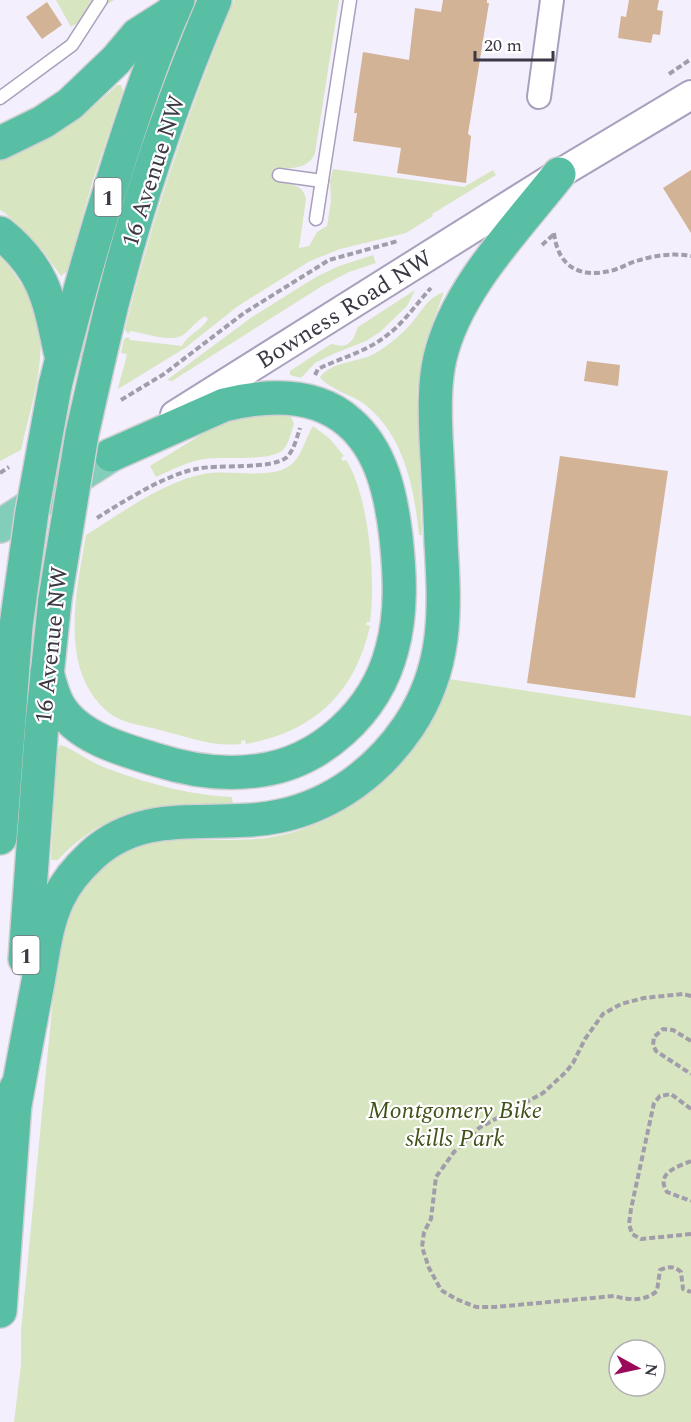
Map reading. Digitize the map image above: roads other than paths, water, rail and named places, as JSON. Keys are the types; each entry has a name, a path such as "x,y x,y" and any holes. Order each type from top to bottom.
{"highway":[{"name":"16 Avenue NW","path":"0,1311 47,672 55,599 81,443 122,267 179,91 215,0"},
{"name":"16 Avenue NW","path":"0,838 16,626 32,512 58,373 79,293 121,155 149,71 176,6"},
{"path":"0,143 43,122 70,104 117,60 137,35 176,6"},
{"path":"15,1110 52,917 58,899 70,878 87,859 116,837 149,825 265,819 293,813 317,804 349,786 375,766 415,716 435,669 444,623 435,422 435,392 440,359 451,323 464,298 559,174"},
{"path":"0,233 31,264 45,289 58,373"},
{"path":"47,672 55,697 64,712 76,724 99,738 137,754 175,765 214,772 248,772 271,769 289,763 317,750 333,738 366,705 390,659 396,632 399,595 392,512 377,458 366,440 349,421 330,410 300,400 283,397 254,399 224,405 111,455"}],"main road":[{"name":"Bowness Road NW","path":"0,526 111,455"}],"street":[{"path":"538,97 552,0"},
{"name":"Bowness Road NW","path":"111,455 559,174 691,95"}],"lane":[{"path":"0,98 72,45 101,0"},
{"path":"316,219 350,0"},
{"path":"279,175 322,181"}],"park label":[{"name":"Montgomery Bike skills Park","path":"455,1124"}]}
